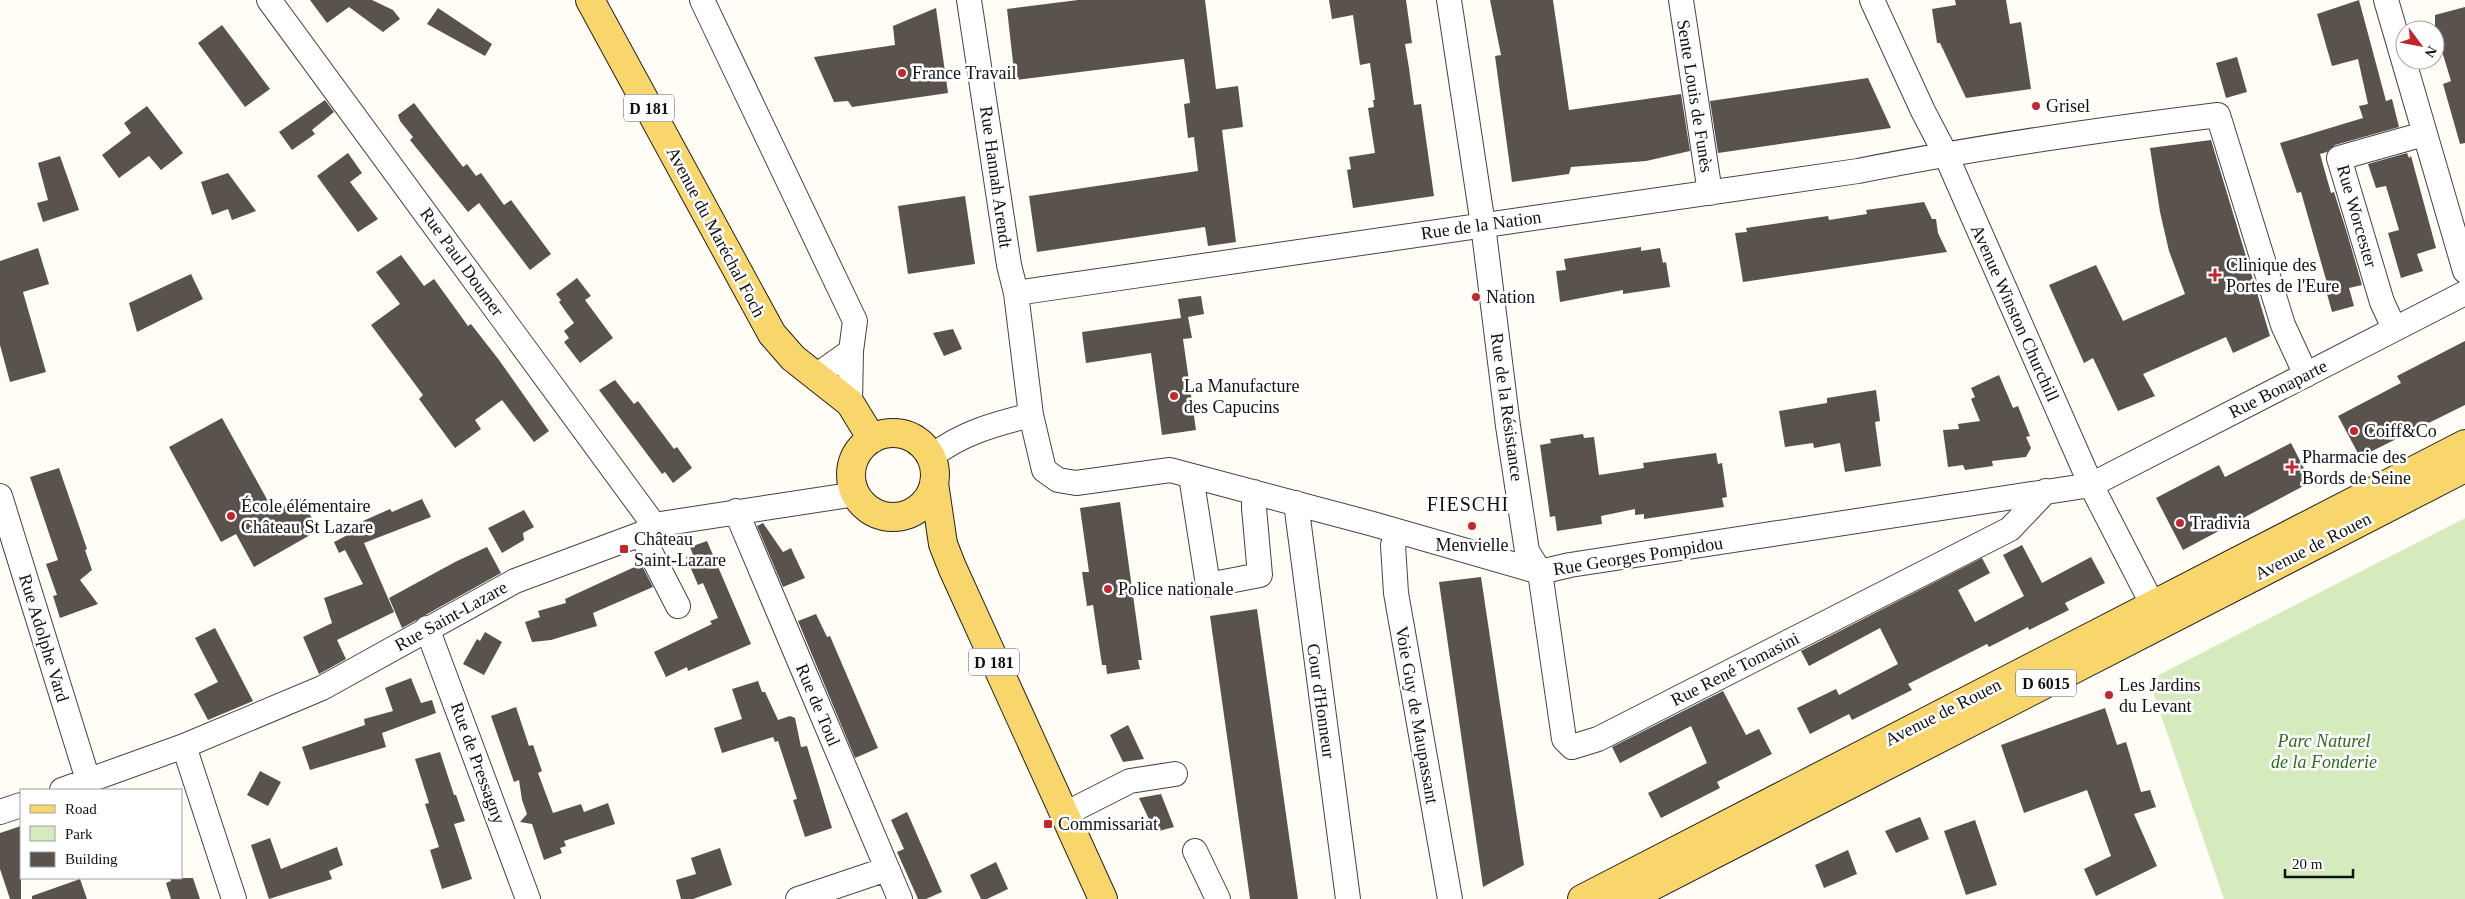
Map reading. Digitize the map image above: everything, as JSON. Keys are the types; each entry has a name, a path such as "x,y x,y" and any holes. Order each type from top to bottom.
{"main road":[{"name":"Avenue du Maréchal Foch","path":"590,0 772,334 793,358 850,403 872,439"},
{"path":"887,433 900,434 912,438 923,446 932,470 921,506 910,513 900,516 885,516 873,512 863,504 856,494 852,477 854,460 860,450 872,439 887,433"},
{"name":"Avenue de Rouen","path":"1582,899 1889,752 2157,614 2465,444"},
{"name":"Avenue de Rouen","path":"2157,614 2465,468"},
{"name":"D 181","path":"932,470 943,544 1063,815 1103,899"},
{"name":"D 181","path":"900,516 916,524 943,544"},
{"name":"Avenue de Rouen","path":"1627,899 1889,752"}],"street":[{"name":"Rue Paul Doumer","path":"269,0 648,530 678,606"},
{"path":"702,0 855,322 851,351 850,403"},
{"name":"Rue Hannah Arendt","path":"970,0 1009,265 1016,293 1032,415 1044,470 1058,480 1076,483"},
{"name":"Rue de la Résistance","path":"1449,0 1483,225 1508,426 1527,551 1540,572"},
{"name":"Sente Louis de Funès","path":"1680,0 1710,192"},
{"name":"Avenue Winston Churchill","path":"1872,0 1923,111 1945,153 2091,485 2157,614"},
{"path":"2386,0 2465,271"},
{"name":"Rue de la Nation","path":"1016,293 1858,171 1945,153 2067,134 2218,115 2283,325 2306,375"},
{"name":"Rue Worcester","path":"2394,328 2382,302 2339,158 2424,134"},
{"name":"Rue Bonaparte","path":"2091,485 2465,293"},
{"path":"816,376 851,351"},
{"path":"932,470 949,443 970,432 1032,415"},
{"name":"Rue Georges Pompidou","path":"1076,483 1170,470 1540,572 1570,565 2091,485"},
{"path":"1191,476 1208,585 1260,575 1254,492"},
{"name":"Rue René Tomasini","path":"1540,572 1564,739 1572,747 1598,739 2010,529 2046,492"},
{"name":"Rue Saint-Lazare","path":"65,789 184,746 322,688 427,628 515,581 648,530 736,511 856,494"},
{"name":"Rue Adolphe Vard","path":"0,496 88,780"},
{"name":"Cour d'Honneur","path":"1296,504 1348,899"},
{"name":"Rue de Toul","path":"736,511 900,899"},
{"name":"Voie Guy de Maupassant","path":"1399,532 1393,545 1396,593 1450,899"},
{"name":"Rue de Pressagny","path":"427,628 528,899"},
{"path":"184,746 234,899"},
{"path":"1063,815 1130,781 1175,774"},
{"path":"0,812 20,805"},
{"path":"1195,851 1218,899"},
{"path":"798,899 887,869"}],"green space":[{"name":"Parc Naturel de la Fonderie","path":"2465,518 2465,899 2224,899 2149,680"}],"building":[{"path":"310,0 372,0 393,10 400,19 383,32 349,7 327,23"},
{"path":"1078,0 1205,0 1216,89 1238,86 1243,127 1222,130 1236,242 1208,246 1205,227 1037,252 1029,196 1198,171 1194,137 1188,138 1184,104 1190,103 1184,59 1015,80 1007,9"},
{"path":"1329,0 1406,0 1412,43 1405,44 1414,105 1421,104 1434,196 1353,208 1347,170 1351,169 1349,157 1375,153 1368,108 1374,107 1373,100 1375,100 1370,63 1360,65 1353,15 1332,19"},
{"path":"1490,0 1553,0 1569,110 1681,94 1690,151 1646,161 1571,167 1569,174 1512,182 1495,56 1501,55"},
{"path":"1955,0 2006,0 2010,24 2021,22 2031,89 1966,98 1940,43 1937,43 1932,9 1956,5"},
{"path":"2359,0 2386,101 2392,99 2399,127 2335,145 2327,152 2320,154 2331,193 2334,192 2362,285 2349,288 2354,306 2332,312 2324,283 2327,283 2301,192 2297,193 2280,143 2363,118 2359,106 2368,104 2358,59 2332,66 2317,14"},
{"path":"2465,7 2465,143 2460,144 2443,84 2451,81 2445,61 2445,20 2435,20 2435,15"},
{"path":"438,8 492,44 485,56 427,24"},
{"path":"936,8 948,93 852,107 848,101 834,102 814,57 895,45 893,26"},
{"path":"222,25 270,89 245,107 198,43"},
{"path":"2237,57 2247,92 2226,98 2216,63"},
{"path":"1868,78 1891,128 1718,153 1710,101"},
{"path":"325,100 334,112 312,130 315,134 292,150 279,132"},
{"path":"414,103 463,167 467,164 476,176 481,173 504,205 511,200 551,254 530,270 479,203 468,212 410,140 413,137 400,121 398,115"},
{"path":"147,106 183,153 161,170 149,156 119,178 102,155 131,133 124,123"},
{"name":"Clinique des Portes de l'Eure","path":"2211,140 2270,336 2233,353 2226,337 2143,374 2155,396 2118,411 2093,358 2084,363 2049,285 2096,265 2123,321 2185,294 2169,251 2160,212 2150,148"},
{"path":"348,153 362,173 350,182 378,219 358,232 317,176"},
{"path":"2407,153 2409,158 2411,156 2436,248 2417,254 2423,271 2401,278 2388,233 2399,230 2386,186 2376,188 2368,164"},
{"path":"60,156 79,210 43,222 37,203 48,200 38,163"},
{"path":"228,173 256,211 232,220 228,209 212,215 201,182"},
{"path":"965,196 975,264 908,274 898,206"},
{"path":"1924,202 1932,219 1936,219 1938,233 1947,252 1743,282 1735,233 1747,232 1746,228 1828,216 1829,220 1867,214 1866,210"},
{"path":"1641,247 1641,251 1660,248 1663,263 1666,262 1670,287 1623,294 1623,290 1560,302 1556,271 1566,270 1564,259"},
{"path":"38,248 49,284 23,292 46,372 10,382 0,345 0,261"},
{"path":"401,255 424,286 434,279 468,326 471,324 499,360 549,431 534,442 502,400 475,420 481,429 455,448 419,399 423,395 371,325 400,304 376,272"},
{"path":"191,274 203,299 137,332 129,303"},
{"path":"577,278 591,296 585,300 613,338 580,363 564,342 569,338 564,331 574,323 559,302 561,300 556,294"},
{"name":"La Manufacture des Capucins","path":"1201,296 1204,314 1188,317 1192,338 1183,339 1196,430 1162,435 1151,353 1086,363 1082,332 1181,318 1178,299"},
{"path":"953,329 962,349 944,356 933,333"},
{"path":"2465,341 2465,405 2360,457 2338,416 2401,383 2397,376"},
{"path":"1999,375 2013,408 2018,406 2030,436 2026,437 2031,448 2026,457 1992,461 1993,466 1965,470 1963,465 1948,467 1943,430 1959,429 1958,424 1980,421 1971,399 1975,397 1971,388"},
{"path":"615,380 634,404 638,401 674,449 677,447 692,468 673,483 665,472 662,474 599,390"},
{"path":"1876,390 1880,421 1875,422 1881,466 1845,472 1840,443 1814,448 1813,443 1785,447 1779,411 1827,403 1827,398"},
{"path":"222,418 274,512 300,498 319,530 254,567 236,534 221,542 169,447"},
{"path":"1583,434 1584,438 1594,437 1599,475 1644,468 1643,463 1716,453 1718,464 1722,463 1727,497 1722,498 1724,507 1644,519 1644,514 1635,515 1635,509 1601,516 1602,524 1557,531 1555,516 1550,517 1540,445 1551,443 1550,439"},
{"path":"2291,443 2311,482 2183,550 2156,498 2219,465 2225,477"},
{"path":"59,468 87,549 85,550 92,570 80,580 98,604 60,618 53,596 57,595 46,564 58,560 30,477"},
{"path":"422,499 431,517 364,543 394,612 337,640 346,659 319,674 303,637 332,623 324,598 363,584 345,550 339,553 334,542 365,526 363,521 390,509 392,512"},
{"name":"Police nationale","path":"1120,502 1142,660 1138,660 1140,669 1107,674 1106,665 1102,665 1093,605 1087,606 1082,572 1089,572 1080,508"},
{"path":"524,510 534,527 523,533 524,540 502,553 488,528"},
{"path":"763,523 783,552 791,548 805,578 783,587 757,526"},
{"path":"707,541 751,644 688,671 687,667 666,677 654,652 712,624 710,621 718,618 703,583 698,585 686,557 693,555 690,547"},
{"path":"2022,545 2042,583 2091,557 2105,583 2065,603 2069,610 2029,630 2028,627 1989,647 1987,644 1908,684 1912,690 1852,720 1849,714 1810,734 1797,708 1836,689 1839,695 1898,664 1880,628 1809,666 1801,651 1982,558 1990,573 1958,590 1975,622 2024,596 2003,555"},
{"path":"487,547 501,573 402,628 389,598"},
{"path":"641,564 653,587 593,613 597,626 551,640 532,642 525,622 540,617 538,611 566,603 565,599"},
{"path":"1481,577 1524,865 1483,887 1439,582"},
{"path":"1257,609 1298,899 1250,899 1210,616"},
{"path":"816,614 827,637 830,636 878,748 855,758 798,621"},
{"path":"215,628 253,701 208,720 194,694 218,682 195,638"},
{"path":"485,632 502,642 484,675 463,664 477,639 480,641"},
{"path":"411,678 421,703 432,700 436,713 382,733 386,747 310,770 302,747 365,725 364,719 393,711 385,688"},
{"path":"758,681 778,720 790,716 795,718 801,747 807,746 832,828 805,837 793,800 797,799 778,741 775,742 773,737 722,753 714,728 742,719 732,689"},
{"path":"1723,691 1746,735 1759,729 1772,754 1717,782 1720,788 1661,818 1648,793 1707,763 1691,726 1620,763 1612,747"},
{"path":"516,707 529,746 533,745 542,771 538,773 553,813 581,804 584,812 608,803 615,824 564,841 566,846 560,848 562,853 544,860 532,824 520,822 527,814 522,800 519,780 514,782 491,716"},
{"path":"2105,708 2117,745 2126,742 2141,792 2150,790 2156,807 2134,814 2157,866 2096,896 2084,869 2111,856 2087,790 2024,813 2001,745"},
{"path":"1128,725 1144,759 1123,762 1110,735"},
{"path":"440,752 465,821 454,824 472,879 442,889 430,850 439,847 425,804 429,803 415,759"},
{"path":"260,771 281,782 268,806 247,795"},
{"path":"1161,794 1174,827 1155,832 1139,798"},
{"path":"907,812 942,892 926,899 918,899 897,852 904,849 891,820"},
{"path":"1920,817 1929,839 1896,853 1885,831"},
{"path":"1975,820 1997,885 1966,895 1944,831"},
{"path":"20,826 21,899 10,899 0,869 0,833"},
{"path":"270,838 281,869 337,847 343,865 329,871 332,879 269,899 251,845"},
{"path":"720,848 732,885 693,899 681,899 676,880 696,874 691,858"},
{"path":"1848,850 1857,874 1824,888 1815,865"},
{"path":"996,862 1008,889 987,899 981,899 970,875"},
{"path":"193,878 200,899 171,899 166,883 171,881 170,879"},
{"path":"80,879 87,899 32,899 32,896"}],"place":[{"name":"France Travail","path":"902,73"},
{"name":"Grisel","path":"2036,106"},
{"name":"Clinique des Portes de l'Eure","path":"2215,275"},
{"name":"Nation","path":"1476,297"},
{"name":"La Manufacture des Capucins","path":"1174,396"},
{"name":"Coiff&Co","path":"2354,431"},
{"name":"Pharmacie des Bords de Seine","path":"2292,467"},
{"name":"École élémentaire Château St Lazare","path":"231,516"},
{"name":"Tradivia","path":"2180,523"},
{"name":"Menvielle","path":"1472,526"},
{"name":"Château Saint-Lazare","path":"624,549"},
{"name":"Police nationale","path":"1108,589"},
{"name":"Les Jardins du Levant","path":"2109,695"},
{"name":"Commissariat","path":"1048,824"}],"district":[{"name":"FIESCHI","path":"1468,504"}]}
